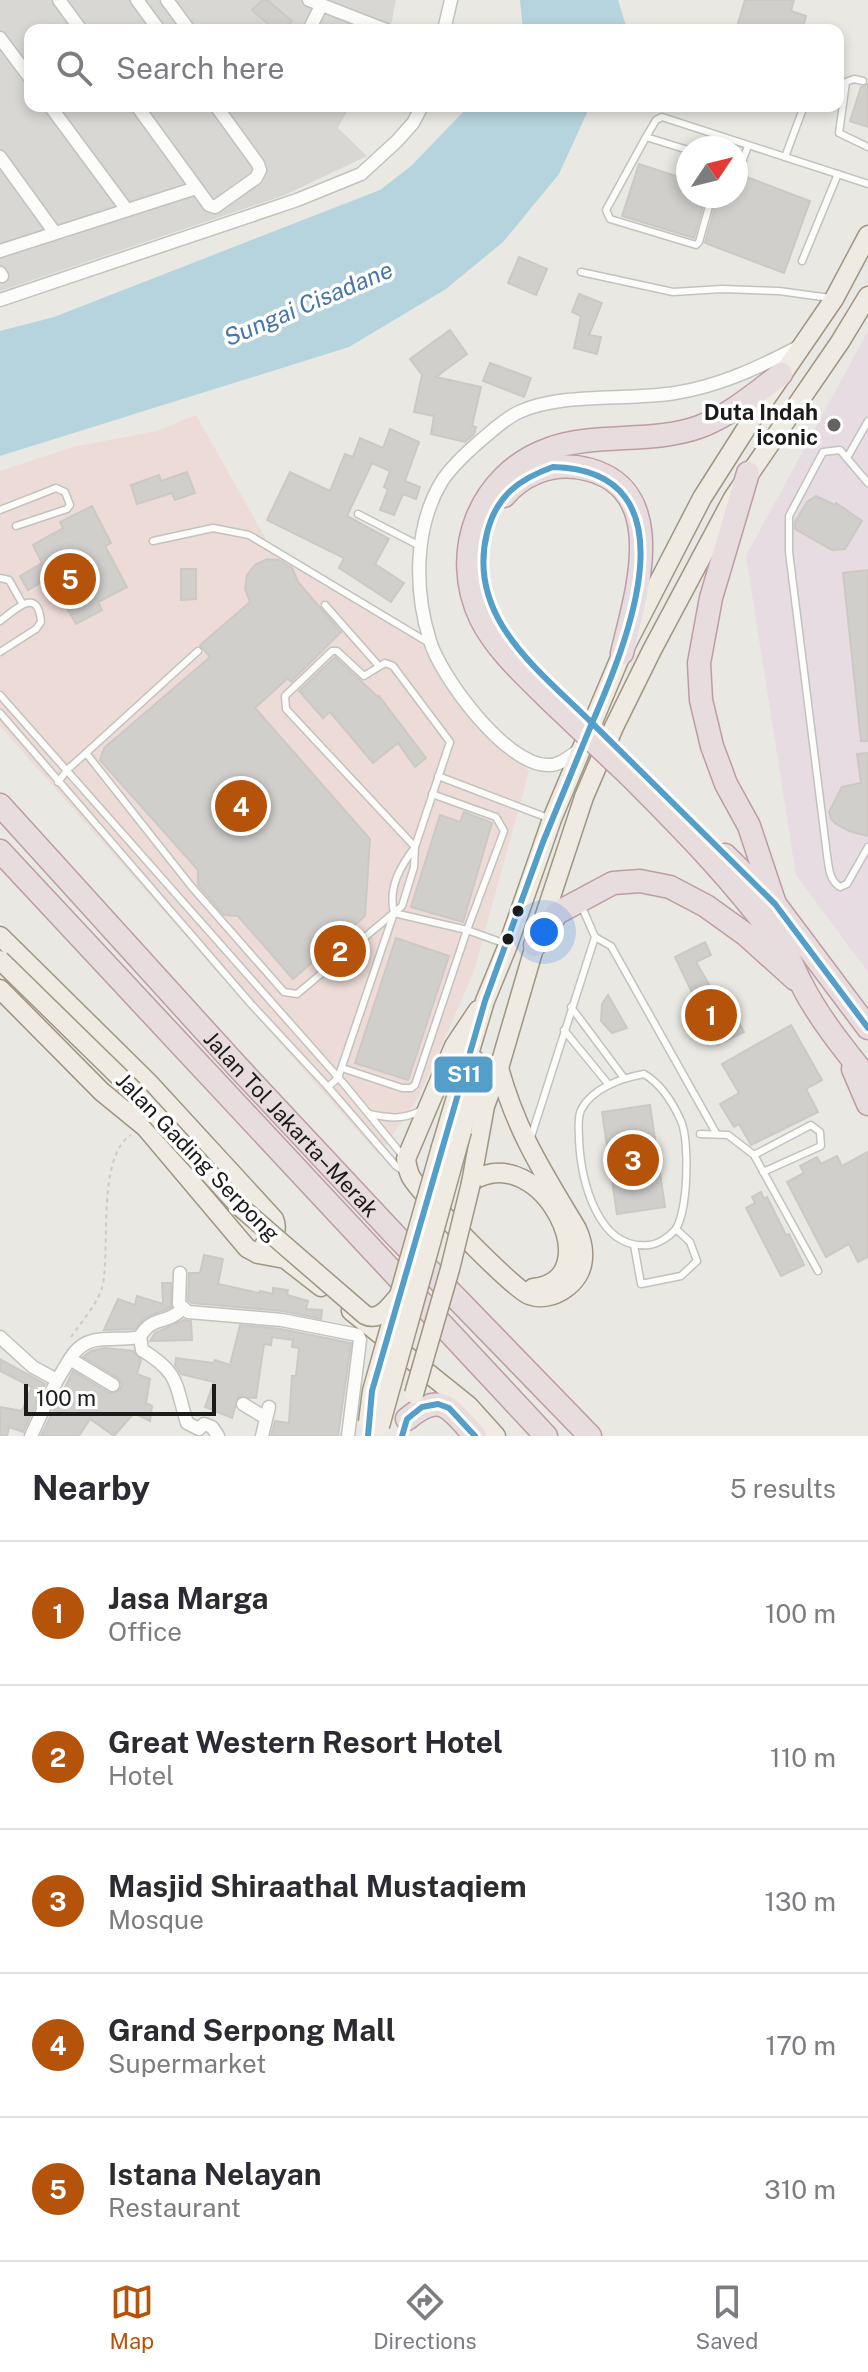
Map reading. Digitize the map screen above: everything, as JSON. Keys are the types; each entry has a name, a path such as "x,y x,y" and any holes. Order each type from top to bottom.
{"highway":[{"path":"781,374 727,413 703,426 678,434 570,444 550,449 518,464 488,494 478,512 470,543 469,579 473,600 492,637 775,904 868,1028"},
{"path":"556,696 495,617 488,604 481,567 486,532 501,500 513,486 540,470 556,467 589,470 605,477 634,506 643,541 642,563 622,653"},
{"path":"748,473 711,598 699,663 701,700 712,746 726,784 749,826 775,904"},
{"path":"632,769 742,895 787,953 800,982 868,1079"},
{"name":"Jalan Tol Jakarta–Merak","path":"0,805 246,1077 589,1433"},
{"name":"Jalan Tol Jakarta–Merak","path":"0,851 546,1436"},
{"path":"535,945 557,913 613,883 640,881 670,887 706,906 800,982"},
{"path":"844,1048 868,1104"},
{"path":"404,1427 422,1407 438,1404 449,1408 475,1436"}],"main road":[{"path":"376,1431 372,1391 452,1112 485,1001 552,819 622,653 702,498 781,374 834,299 868,235"},
{"path":"404,1427 472,1182 473,1147 479,1112 485,1106 499,1068 535,945 584,797 614,727 710,538 748,473 866,306"},
{"path":"0,936 160,1095 240,1180 274,1219 276,1226 275,1234 263,1246 256,1246 225,1224"},
{"name":"Jalan Gading Serpong","path":"0,960 136,1093 260,1226 365,1315 377,1317 403,1291"},
{"name":"Jalan Gading Serpong","path":"4,997 102,1092 145,1127 247,1248 258,1254 285,1259 469,1406 496,1436"},
{"path":"485,1001 454,1046 428,1107 408,1168 464,1236 526,1295 550,1296 573,1282 582,1264 582,1242 527,1148 499,1068"},
{"path":"376,1431 462,1131 477,1070 472,1051"},
{"path":"376,1431 410,1343 473,1147"},
{"path":"472,1182 495,1172 523,1178 554,1208 564,1225 570,1248 568,1264 561,1276 536,1289 514,1284"}],"street":[{"path":"59,0 77,24"},
{"path":"137,0 155,24"},
{"path":"167,0 185,24"},
{"path":"445,24 451,0"},
{"path":"310,24 315,3 372,24"},
{"path":"0,38 24,70"},
{"path":"54,112 127,210"},
{"path":"141,112 209,205 215,207 256,178 260,170 220,112"},
{"path":"0,300 297,200 361,174 397,141 419,112"},
{"path":"0,157 55,233"},
{"path":"0,251 196,188"},
{"path":"581,749 558,764 549,766 523,758 478,716 459,692 431,644 419,592 419,566 426,520 442,481 456,463 509,417 531,407 648,397 702,388 763,365 802,345"},
{"path":"180,1273 179,1304 188,1312 282,1320 358,1335 360,1340 348,1436"},
{"path":"182,1309 173,1318 154,1321 145,1327 140,1337 142,1350 166,1365 178,1385 187,1423 199,1429 204,1424 212,1427 218,1436"},
{"path":"0,1337 33,1367 57,1380"},
{"path":"31,1436 57,1380 72,1356 89,1340 140,1337"},
{"path":"72,1356 113,1385"},
{"path":"243,1404 267,1412 262,1436"}],"lane":[{"path":"844,94 846,82 854,79 863,81"},
{"path":"785,157 802,112"},
{"path":"841,112 838,128 842,136 868,147"},
{"path":"709,208 699,242 694,246 610,219 606,210 656,120 662,117 718,136"},
{"path":"646,137 676,146"},
{"path":"748,146 868,184"},
{"path":"802,261 838,174"},
{"path":"581,272 673,292 722,289 779,291 834,299"},
{"path":"847,458 868,421"},
{"path":"868,483 840,450 823,452 789,516 789,552 827,855 830,877 834,883 840,887 847,884 868,847"},
{"path":"0,510 56,488 65,492 70,505 67,509 16,526"},
{"path":"358,514 422,547"},
{"path":"153,541 213,528 249,535 431,644"},
{"path":"0,578 9,580 22,603"},
{"path":"0,621 22,603 33,603 40,613 40,625 0,652"},
{"path":"325,605 378,665"},
{"path":"58,782 68,769 198,651"},
{"path":"86,753 191,886 284,992 297,994 402,906 414,867 415,847 450,742 393,666 385,663 378,665 364,676 342,655 332,651 285,696 286,709 415,847"},
{"path":"0,695 338,1078 408,1168"},
{"path":"0,713 251,1004 396,1166 408,1168"},
{"path":"438,776 552,819"},
{"path":"342,1068 402,1088 415,1085 504,831 496,817 432,794"},
{"path":"328,1087 338,1078 342,1068 394,913 391,898 400,867 415,847"},
{"path":"580,900 595,937 611,946 716,1133"},
{"path":"394,913 467,930 508,945"},
{"path":"527,1148 595,937"},
{"path":"571,1007 624,1078"},
{"path":"564,1030 609,1085"},
{"path":"644,1074 663,1091 682,1123 686,1140 684,1202 676,1229 658,1243 634,1245 622,1241 597,1213 581,1166 578,1120 581,1109 609,1085 644,1074"},
{"path":"369,1114 391,1119 408,1117 428,1107"},
{"path":"754,1155 811,1125 820,1132 821,1146 763,1172"},
{"path":"700,1134 728,1135 754,1155 818,1271"},
{"path":"634,1245 641,1284 681,1276 697,1261 690,1242 676,1229"}],"path":[{"path":"72,1356 70,1339 103,1287 111,1169 124,1139 145,1127"}],"shaded area":[{"path":"0,0 396,0 391,24 24,24 24,112 347,112 338,128 367,156 285,195 0,291"},
{"name":"Duta Indah iconic","path":"868,331 868,972 796,875 746,556"},
{"path":"196,415 268,543 419,640 458,704 529,771 473,974 418,1098 379,1155 0,726 0,471 73,447 157,431"}],"water":[{"path":"520,0 618,0 625,24 522,24"},
{"name":"Sungai Cisadane","path":"463,112 587,112 559,174 503,242 446,289 349,347 0,456 0,331 54,317 380,190 411,166"}],"building":[{"path":"267,0 292,21 289,24 268,24 252,10"},
{"path":"745,0 794,0 791,11 806,16 804,24 738,24"},
{"path":"868,84 868,127 850,121 861,87"},
{"path":"639,164 676,176 676,208 703,208 694,238 622,216"},
{"path":"748,178 810,201 784,273 705,243 715,208 748,208"},
{"path":"519,257 547,269 536,295 508,283"},
{"path":"579,294 602,303 589,335 601,337 597,354 574,348 581,316 572,312"},
{"path":"450,330 467,354 436,377 481,387 472,426 476,427 474,434 465,442 431,434 434,416 414,412 422,375 410,359"},
{"path":"490,363 531,378 524,397 483,381"},
{"path":"390,429 419,442 405,481 420,487 416,499 403,494 394,515 380,510 388,489 384,487 390,471 372,463 347,516 389,539 375,564 404,583 391,602 339,568 344,558 267,520 290,472 330,491 345,454 353,457 360,438 383,448"},
{"path":"187,472 195,493 175,500 172,493 137,504 131,485 159,475 161,481"},
{"path":"816,496 836,503 862,521 845,549 832,550 795,529 795,522 807,502"},
{"path":"92,506 111,543 105,546 127,587 98,602 102,610 76,624 50,577 28,590 20,576 42,563 33,545 63,528 60,522"},
{"path":"267,559 279,560 292,568 298,582 341,632 291,682 288,678 255,708 370,839 365,916 293,979 238,916 224,915 198,885 198,870 100,760 104,748 210,657 200,645 250,602 245,589 247,575 255,565"},
{"path":"181,569 196,569 196,599 181,600"},
{"path":"868,570 868,741 861,741 843,573"},
{"path":"335,657 379,696 426,758 415,767 398,743 373,763 330,712 323,718 299,691"},
{"path":"868,753 868,836 836,824 829,812 842,787 861,783 857,754"},
{"path":"464,812 492,823 463,922 411,907 440,815 460,822"},
{"path":"396,938 449,956 408,1080 355,1063"},
{"path":"705,942 711,955 696,962 722,1007 729,1003 744,1032 717,1045 675,957"},
{"path":"608,995 627,1028 612,1033 601,1021 602,1004"},
{"path":"791,1025 822,1080 806,1089 818,1112 751,1145 739,1124 734,1127 720,1104 739,1093 722,1064"},
{"path":"650,1105 665,1207 617,1214 602,1112"},
{"path":"868,1152 868,1257 858,1262 849,1244 826,1257 787,1182 804,1173 800,1166 817,1157 821,1164 837,1156 842,1166"},
{"path":"761,1192 764,1199 767,1197 786,1235 789,1234 804,1265 781,1276 746,1208 755,1203 752,1197"},
{"path":"204,1255 223,1259 218,1284 259,1293 273,1294 273,1288 288,1290 287,1295 308,1301 306,1309 322,1310 321,1319 283,1311 192,1303 188,1300 189,1273 200,1273"},
{"path":"162,1283 171,1283 171,1307 145,1318 135,1329 104,1330 118,1299 135,1305 137,1296 163,1304"},
{"path":"184,1320 191,1321 192,1340 150,1341 155,1333"},
{"path":"240,1325 281,1329 351,1343 338,1436 271,1436 275,1421 289,1423 292,1376 296,1376 299,1348 292,1347 293,1340 272,1337 271,1345 264,1344 256,1398 238,1397 232,1418 205,1407 214,1382 181,1374 175,1365 176,1358 214,1363 215,1360 230,1365"},
{"path":"105,1348 133,1351 141,1360 137,1374 150,1379 146,1403 152,1406 150,1421 134,1413 114,1436 90,1419 79,1436 41,1436 73,1371 109,1393 120,1390 122,1384 118,1378 83,1357 91,1351"},
{"path":"0,1359 45,1384 23,1432 9,1427 7,1436 0,1436 0,1407 22,1411 32,1387 0,1371"}],"transit line":[{"name":"S11","path":"553,467 598,476 625,498 638,529 640,567 633,609 621,651 592,723 550,683 512,640 497,616 487,591 483,563 487,533 496,509 520,483 553,467"},
{"name":"S11","path":"368,1436 372,1391 485,1001 543,842 592,723"},
{"name":"S11","path":"592,723 775,904 868,1028"},
{"name":"S11","path":"402,1436 407,1419 422,1407 438,1404 449,1408 475,1436"}],"place":[{"name":"Duta Indah iconic","path":"834,425"},
{"name":"Istana Nelayan","path":"70,579"},
{"name":"Grand Serpong Mall","path":"241,806"},
{"name":"Great Western Resort Hotel","path":"340,951"},
{"name":"Jasa Marga","path":"711,1015"},
{"name":"Masjid Shiraathal Mustaqiem","path":"633,1160"}]}
